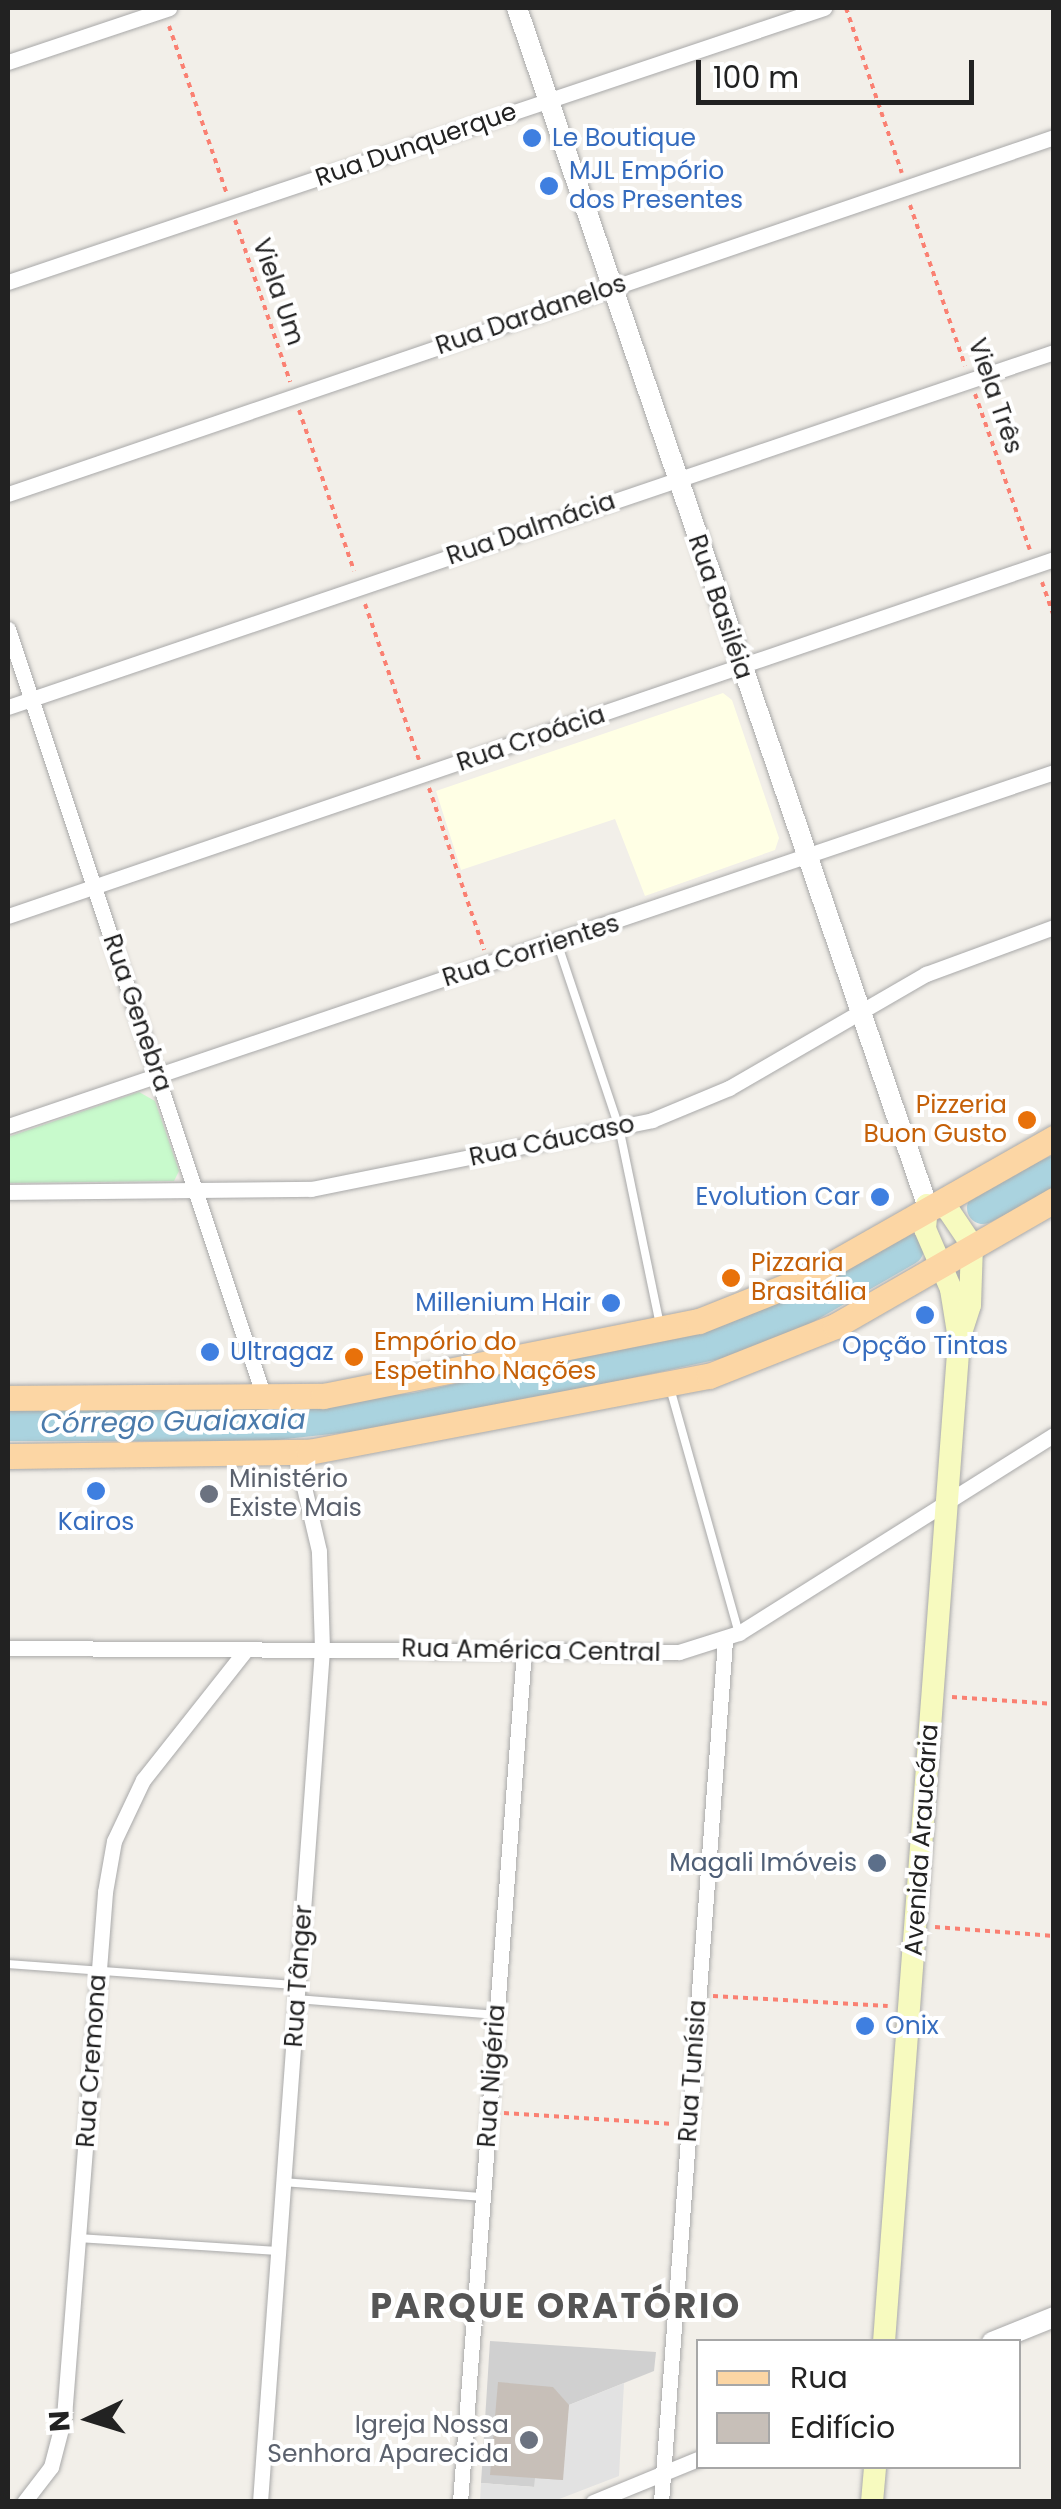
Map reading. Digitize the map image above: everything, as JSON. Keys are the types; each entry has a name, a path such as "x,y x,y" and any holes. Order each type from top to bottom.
{"main road":[{"path":"8,1456 296,1453 408,1438 668,1384 772,1356 1054,1138"},
{"path":"8,1398 264,1398 385,1387 661,1330 931,1236 963,1230 1054,1200"},
{"path":"931,1236 963,1230"},
{"name":"Avenida Araucária","path":"884,2339 960,1339 970,1305 963,1230"},
{"name":"Avenida Araucária","path":"931,1236 960,1339"},
{"path":"872,2502 875,2469"}],"street":[{"path":"8,62 166,8"},
{"name":"Rua Basiléia","path":"517,8 931,1236"},
{"name":"Rua Dunquerque","path":"8,282 824,8"},
{"name":"Rua Dardanelos","path":"8,494 1054,137"},
{"name":"Rua Dalmácia","path":"8,706 1054,352"},
{"name":"Rua Croácia","path":"8,916 1054,559"},
{"name":"Rua Genebra","path":"8,629 264,1398"},
{"name":"Rua Corrientes","path":"8,1126 805,860 1054,772"},
{"name":"Rua Cáucaso","path":"8,1192 198,1193 345,1184 619,1127 704,1100 856,1011 960,958 1054,926"},
{"name":"Rua América Central","path":"8,1648 322,1648 646,1655 732,1637 1054,1435"},
{"name":"Rua Tânger","path":"260,2502 322,1648 319,1551 296,1453"},
{"name":"Rua Tunísia","path":"661,2502 698,1995 732,1637"},
{"name":"Rua Cremona","path":"24,2502 51,2466 61,2438 104,1892 123,1819 143,1780 245,1650"},
{"name":"Rua Nigéria","path":"460,2502 524,1651"},
{"path":"999,2339 1054,2317"},
{"path":"593,2502 696,2460"}],"lane":[{"path":"557,942 619,1127 661,1330"},
{"path":"668,1384 732,1637"},
{"path":"8,1964 496,2015"},
{"path":"283,2182 483,2197"},
{"path":"78,2238 278,2251"}],"path":[{"name":"Viela Um","path":"166,8 360,587"},
{"name":"Viela Três","path":"846,8 970,381 1054,616"},
{"path":"932,1696 1054,1704"},
{"path":"915,1926 1054,1936"},
{"path":"698,1995 909,2007"},
{"path":"489,2112 689,2124"}],"shaded area":[{"path":"723,693 732,700 779,838 775,850 645,896 615,819 461,870 436,791"},
{"path":"490,2341 656,2352 654,2371 569,2405 563,2480 535,2487 481,2483"},
{"path":"624,2383 619,2476 554,2501 480,2502 481,2483 534,2487 535,2478 562,2480 569,2405"}],"green space":[{"path":"139,1092 155,1101 179,1171 174,1181 8,1183 8,1137"}],"building":[{"name":"Igreja Nossa Senhora Aparecida","path":"498,2382 553,2387 569,2405 563,2480 490,2475"}],"waterway":[{"name":"Córrego Guaiaxaia","path":"983,1208 1054,1172"},
{"name":"Córrego Guaiaxaia","path":"8,1425 265,1425 415,1409 722,1342 795,1314 908,1249"}],"place":[{"name":"Le Boutique","path":"532,138"},
{"name":"MJL Empório dos Presentes","path":"549,186"},
{"name":"Pizzeria Buon Gusto","path":"1027,1120"},
{"name":"Evolution Car","path":"880,1197"},
{"name":"Pizzaria Brasitália","path":"731,1278"},
{"name":"Millenium Hair","path":"611,1303"},
{"name":"Opção Tintas","path":"925,1315"},
{"name":"Ultragaz","path":"210,1352"},
{"name":"Empório do Espetinho Nações","path":"354,1357"},
{"name":"Kairos","path":"96,1491"},
{"name":"Ministério Existe Mais","path":"209,1494"},
{"name":"Magali Imóveis","path":"877,1863"},
{"name":"Onix","path":"865,2026"},
{"name":"Igreja Nossa Senhora Aparecida","path":"529,2440"}],"district":[{"name":"PARQUE ORATÓRIO","path":"556,2306"}]}
